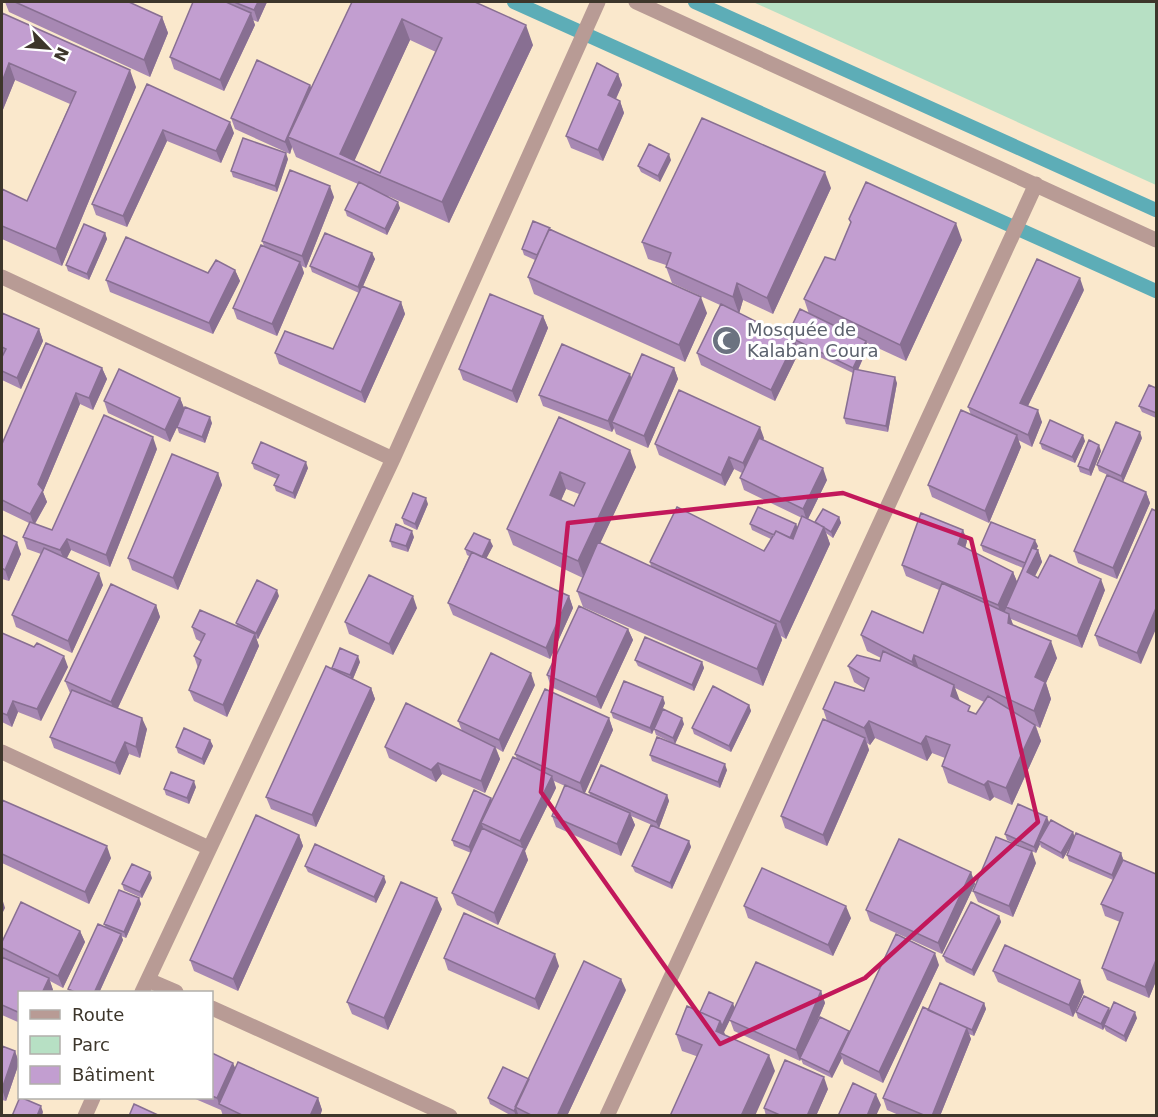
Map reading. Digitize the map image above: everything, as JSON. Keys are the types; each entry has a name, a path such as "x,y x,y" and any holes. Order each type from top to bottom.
{"street":[{"path":"167,991 145,986 393,459 598,2"},
{"path":"636,2 1156,240"},
{"path":"607,1116 1036,184"},
{"path":"2,277 393,459"},
{"path":"2,752 209,848"},
{"path":"213,1008 450,1116"},
{"path":"85,1116 93,1099"}],"highlighted area":[{"path":"843,493 971,539 1038,822 865,978 720,1044 541,792 568,523"}],"green space":[{"path":"753,2 1156,2 1156,185"}],"building":[{"path":"15,2 129,2 162,17 144,60"},
{"path":"193,2 226,2 251,13 220,80 170,57"},
{"path":"234,2 258,2 254,10"},
{"path":"352,2 475,2 526,25 442,202 288,137","holes":["402,19 442,38 380,173 340,154"]},
{"path":"2,13 130,70 56,249 2,226 2,189 27,201 76,92 9,63 2,82"},
{"path":"257,60 310,85 285,142 231,118"},
{"path":"597,63 618,74 608,95 620,101 598,150 566,136"},
{"path":"147,84 230,122 216,151 163,130 123,216 92,204"},
{"path":"702,118 825,172 767,298 737,283 733,297 666,267 671,253 642,242"},
{"path":"243,138 286,153 275,186 231,171"},
{"path":"649,144 669,154 658,176 638,166"},
{"path":"290,170 330,186 302,256 262,241"},
{"path":"359,182 398,202 385,229 345,210"},
{"path":"866,182 956,223 900,345 804,299 825,257 835,260 851,222 849,219"},
{"path":"533,221 550,228 537,255 522,249"},
{"path":"84,224 105,233 87,274 66,265"},
{"path":"549,229 701,297 679,345 528,277"},
{"path":"325,233 372,253 358,287 310,266"},
{"path":"126,237 208,273 216,260 235,270 209,323 106,280"},
{"path":"261,245 300,262 272,324 233,308"},
{"path":"1037,259 1080,278 1020,403 1038,410 1028,435 968,407"},
{"path":"362,286 401,302 361,392 275,353 285,331 333,349"},
{"path":"490,294 543,316 512,391 459,369"},
{"path":"721,304 795,341 771,390 697,353"},
{"path":"800,309 866,341 853,368 787,336"},
{"path":"2,313 39,329 17,378 2,371 2,357 6,349 2,347"},
{"path":"46,343 102,368 89,398 76,393 38,484 43,490 30,514 2,500 2,444"},
{"path":"562,344 630,374 608,421 539,395"},
{"path":"642,354 674,368 644,436 612,422"},
{"path":"119,369 180,398 165,430 104,401"},
{"path":"854,369 895,377 886,426 844,418"},
{"path":"1149,385 1156,388 1156,413 1139,406"},
{"path":"679,390 760,427 743,463 729,457 721,475 655,444"},
{"path":"185,407 210,417 202,437 177,427"},
{"path":"961,410 1017,435 985,511 928,485"},
{"path":"104,415 153,437 106,555 67,539 60,550 23,537 30,522 52,530"},
{"path":"559,417 630,450 578,561 507,529","holes":["560,472 585,483 574,506 550,495"]},
{"path":"1050,420 1083,435 1072,457 1040,443"},
{"path":"1116,422 1140,432 1121,476 1097,465"},
{"path":"759,438 823,468 803,509 740,478"},
{"path":"1089,440 1099,445 1089,470 1078,466"},
{"path":"261,442 306,462 293,493 274,485 279,475 252,463"},
{"path":"172,454 218,473 173,578 128,558"},
{"path":"1107,475 1146,492 1113,568 1074,551"},
{"path":"413,493 426,498 415,524 402,518"},
{"path":"677,507 764,551 776,531 793,539 802,516 824,527 780,622 650,562"},
{"path":"758,507 796,524 790,538 776,531 774,535 750,524"},
{"path":"823,509 839,517 831,532 815,522"},
{"path":"1152,509 1156,511 1156,608 1137,653 1095,635"},
{"path":"921,513 963,530 958,544 1013,572 998,605 902,565"},
{"path":"991,522 1035,540 1025,563 981,545"},
{"path":"396,524 412,531 406,546 390,541"},
{"path":"474,533 490,540 482,557 465,549"},
{"path":"2,535 17,542 5,570 2,568"},
{"path":"598,542 776,624 757,669 577,591"},
{"path":"44,548 99,573 68,641 12,615"},
{"path":"1032,548 1038,550 1027,572 1038,578 1050,555 1101,579 1077,636 1006,607"},
{"path":"472,552 569,596 546,648 448,603"},
{"path":"369,575 413,596 389,644 345,622"},
{"path":"257,580 277,590 256,633 236,623"},
{"path":"942,583 1009,614 1008,623 1051,641 1035,677 1045,682 1034,711 914,655 912,662 861,635 872,611 923,633"},
{"path":"111,584 156,605 111,702 65,681"},
{"path":"579,606 628,629 596,697 547,675"},
{"path":"200,610 255,634 223,705 189,690 201,660 194,656 205,634 192,627"},
{"path":"2,633 34,647 37,643 64,656 37,709 13,701 7,715 2,713"},
{"path":"645,637 702,662 692,685 635,660"},
{"path":"340,648 358,656 350,675 332,668"},
{"path":"883,651 954,685 951,696 970,706 968,711 976,714 988,696 1035,725 1006,788 988,781 984,785 942,766 950,745 926,736 921,744 869,721 864,728 823,709 835,682 864,691 869,678 848,666 857,655 880,661"},
{"path":"491,653 531,673 499,740 458,721"},
{"path":"326,666 371,688 312,815 266,797"},
{"path":"624,681 663,697 650,728 611,712"},
{"path":"713,686 749,705 729,746 692,728"},
{"path":"545,689 609,718 580,783 515,754"},
{"path":"72,690 142,718 136,747 125,742 115,763 50,737"},
{"path":"406,703 495,747 481,781 438,763 431,770 385,747"},
{"path":"663,709 682,718 673,738 654,729"},
{"path":"823,719 865,738 823,835 781,816"},
{"path":"184,728 210,740 202,759 176,747"},
{"path":"657,737 725,764 718,782 650,755"},
{"path":"513,757 552,776 520,841 481,823"},
{"path":"601,765 667,795 656,822 589,792"},
{"path":"171,772 194,781 187,798 164,789"},
{"path":"565,785 630,813 617,844 552,816"},
{"path":"474,790 491,798 469,847 452,840"},
{"path":"2,800 107,846 85,892 2,854"},
{"path":"1018,804 1047,817 1034,847 1005,834"},
{"path":"256,815 299,835 233,979 190,960"},
{"path":"1051,820 1073,832 1061,853 1039,841"},
{"path":"651,825 689,841 670,883 632,866"},
{"path":"482,828 524,848 494,913 452,893"},
{"path":"1076,833 1121,853 1112,875 1067,855"},
{"path":"996,837 1032,851 1009,906 973,891"},
{"path":"899,839 971,872 938,943 866,910"},
{"path":"315,844 384,876 374,897 305,866"},
{"path":"1123,860 1156,874 1156,960 1145,987 1102,968 1123,913 1101,904"},
{"path":"132,864 150,872 140,892 122,884"},
{"path":"762,868 846,906 828,945 744,906"},
{"path":"401,882 437,898 384,1018 347,1002"},
{"path":"119,890 139,898 124,932 104,924"},
{"path":"21,902 80,931 58,976 2,948 2,942"},
{"path":"971,902 999,916 972,970 943,956"},
{"path":"464,913 555,954 535,999 444,958"},
{"path":"98,924 121,934 95,991 68,989"},
{"path":"896,934 935,953 879,1072 840,1053"},
{"path":"1005,945 1080,980 1069,1005 993,971"},
{"path":"2,957 49,978 43,991 18,991 18,1012 2,1005"},
{"path":"584,961 621,979 557,1116 533,1116 515,1107"},
{"path":"756,962 821,991 796,1050 729,1020"},
{"path":"940,983 984,1003 972,1030 928,1010"},
{"path":"709,992 733,1003 722,1026 720,1021 700,1012"},
{"path":"1084,996 1109,1008 1101,1024 1076,1012"},
{"path":"1114,1002 1135,1012 1124,1036 1104,1025"},
{"path":"687,1006 720,1021 716,1031 769,1055 741,1116 670,1116 702,1045 676,1034"},
{"path":"923,1007 967,1028 932,1116 926,1116 883,1098"},
{"path":"820,1017 849,1031 829,1072 800,1058"},
{"path":"2,1046 15,1051 2,1089"},
{"path":"213,1053 233,1063 217,1098 213,1096"},
{"path":"785,1060 824,1077 807,1116 782,1116 764,1108"},
{"path":"238,1062 318,1098 310,1116 244,1116 219,1104"},
{"path":"503,1067 529,1079 514,1111 488,1098"},
{"path":"853,1083 876,1094 867,1116 838,1116"},
{"path":"19,1099 41,1106 37,1116 12,1116"},
{"path":"134,1104 160,1116 129,1116"}],"waterway":[{"path":"514,2 1156,291"},
{"path":"695,2 1156,210"}],"place":[{"name":"Mosquée de Kalaban Coura","path":"726,340"}]}
